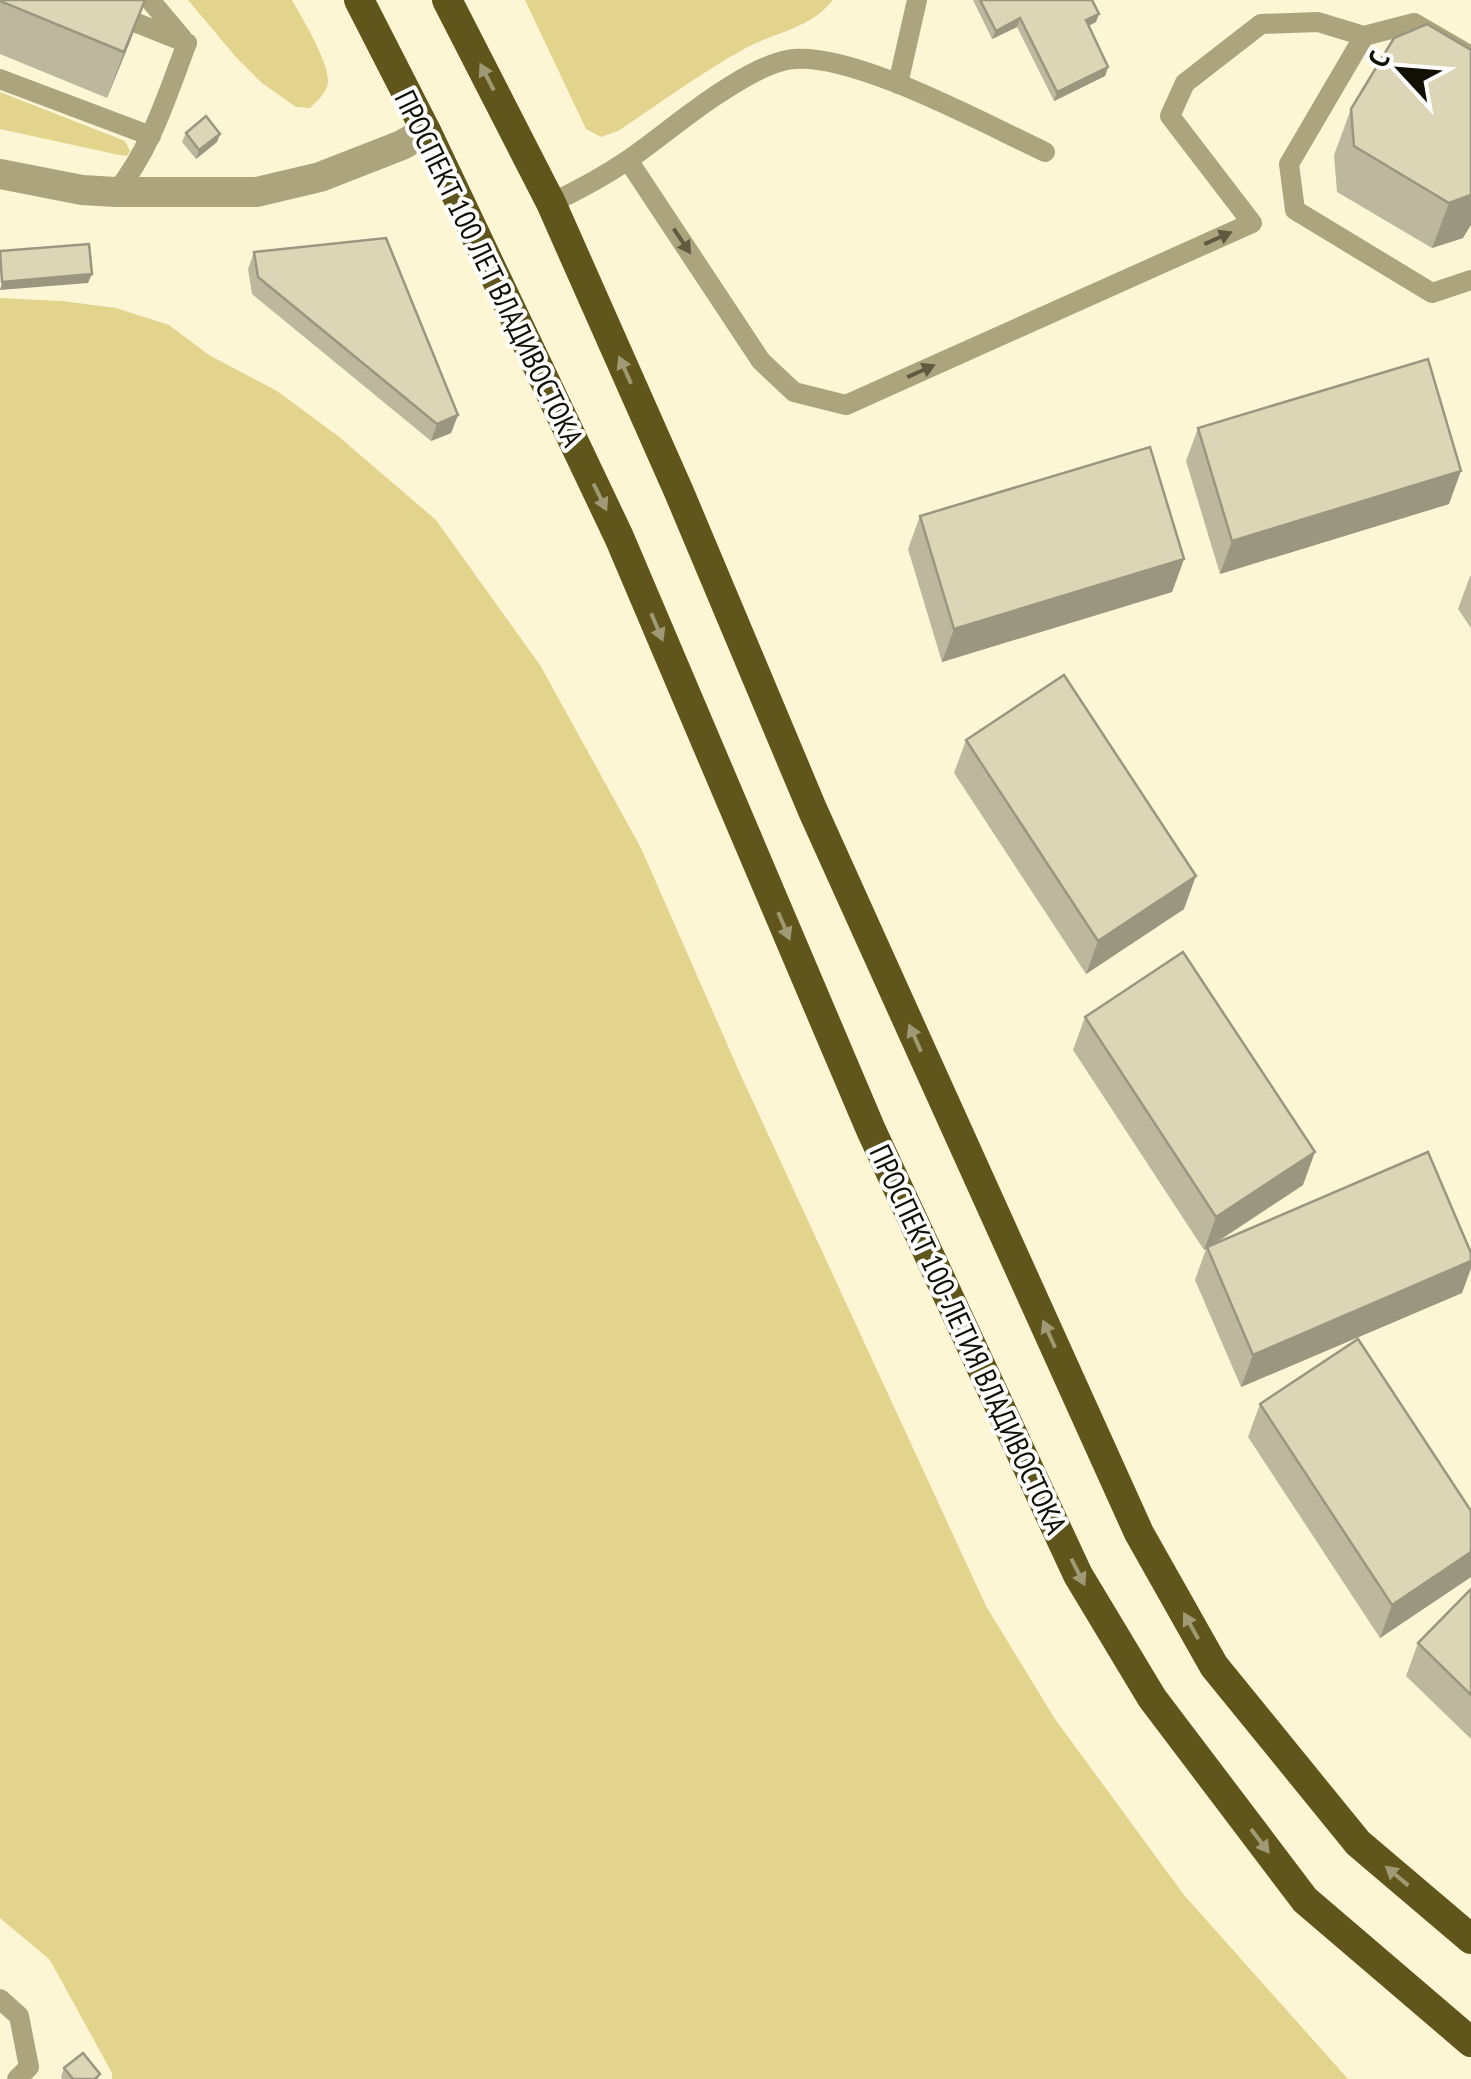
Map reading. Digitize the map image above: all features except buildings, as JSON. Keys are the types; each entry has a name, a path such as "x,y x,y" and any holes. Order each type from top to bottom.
{"highway":[{"name":"ПРОСПЕКТ 100 ЛЕТ ВЛАДИВОСТОКА","path":"359,0 426,130 618,537"},
{"path":"447,0 551,203 679,492 812,810 1139,1532 1214,1666 1358,1843 1471,1939"},
{"name":"ПРОСПЕКТ 100-ЛЕТИЯ ВЛАДИВОСТОКА","path":"618,537 871,1130 1078,1575 1152,1698 1304,1900 1471,2042"}],"street":[{"path":"0,174 82,190 257,192 320,178 402,145 426,130"}],"lane":[{"path":"78,0 187,43"},
{"path":"150,0 187,43"},
{"path":"898,84 918,0"},
{"path":"628,160 761,361 794,392 846,405 1252,222 1170,116 1185,83 1261,24 1318,22 1364,36 1414,23 1471,56"},
{"path":"1364,36 1289,164 1295,210 1432,293 1471,280"},
{"path":"116,192 134,170 151,136 187,43"},
{"path":"551,203 628,160 713,96 786,60 814,59 853,68 898,84 1045,152"},
{"path":"0,79 151,136"},
{"path":"0,1999 19,2016 30,2067 18,2079"}],"shaded area":[{"path":"188,0 292,0 324,63 328,82 324,93 310,108 296,107 262,83"},
{"path":"525,0 833,0 814,18 744,49 618,131 601,137 586,129"},
{"path":"0,92 125,141 130,151 127,156 119,155 0,129"},
{"path":"0,298 116,308 169,325 209,355 277,391 338,436 436,520 540,665 641,848 742,1078 986,1606 1055,1719 1184,1895 1348,2079 112,2079 50,1960 0,1918"}]}
